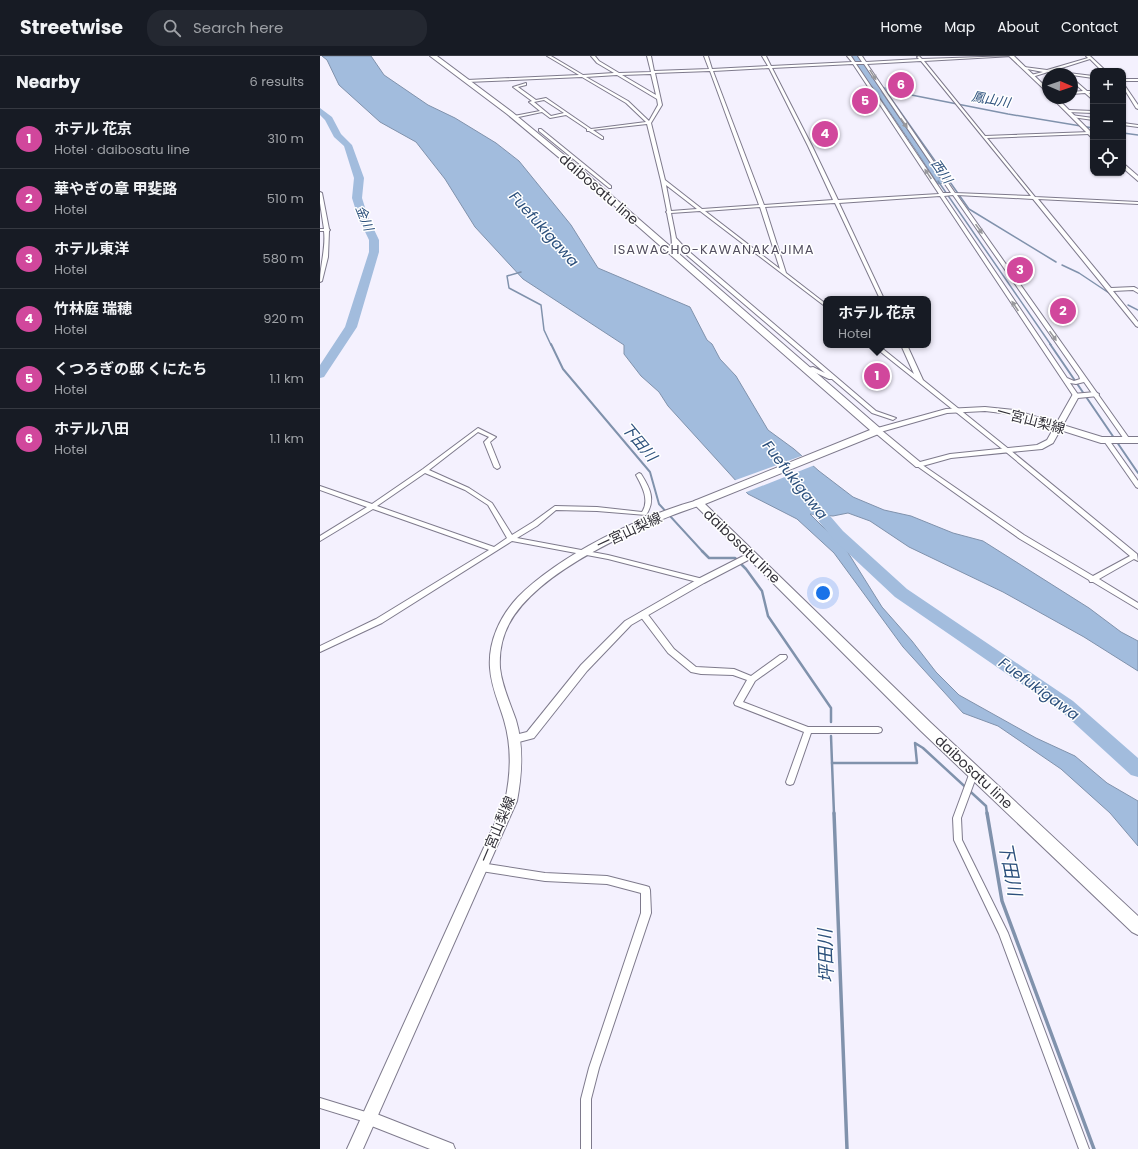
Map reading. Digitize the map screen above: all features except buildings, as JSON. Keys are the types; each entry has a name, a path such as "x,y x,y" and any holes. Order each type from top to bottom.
{"highway":[{"name":"daibosatu line","path":"433,56 515,117 877,431 703,501 747,557 973,777 1138,927"}],"main road":[{"path":"1011,56 1042,86"},
{"path":"1060,104 1090,134"},
{"path":"1126,168 1137,178"},
{"name":"一宮山梨線","path":"877,431 921,417 956,409 1005,410 1092,438 1118,441 1138,440"},
{"name":"一宮山梨線","path":"355,1149 511,801 516,778 515,739 495,670 495,657 498,638 507,619 539,583 584,553 614,536 682,507 703,501"}],"street":[{"path":"549,56 627,102 649,123 663,181 674,238 673,253"},
{"path":"593,56 598,62 658,98"},
{"path":"649,56 654,72 660,105 649,123"},
{"path":"706,56 762,206 784,273"},
{"path":"764,56 881,296"},
{"path":"849,56 944,195 1064,379 1086,395 1118,441 1138,486"},
{"path":"860,56 946,184 1082,376 1086,395"},
{"path":"918,56 1137,323"},
{"path":"466,81 1011,56"},
{"path":"1060,68 1089,57 1101,68"},
{"path":"1024,68 1042,71"},
{"path":"1032,76 1042,74"},
{"path":"1078,75 1090,77"},
{"path":"1126,80 1138,80"},
{"path":"525,84 515,87 534,101 546,99 588,130 602,138"},
{"path":"1078,85 1090,96"},
{"path":"1126,89 1138,108"},
{"path":"1078,93 1090,92"},
{"path":"534,101 531,102 550,117 566,114"},
{"path":"515,117 543,111"},
{"path":"1068,112 1090,112"},
{"path":"1072,116 1090,119"},
{"path":"588,130 649,123"},
{"path":"1126,124 1138,126"},
{"path":"540,130 610,187"},
{"path":"985,137 1090,135"},
{"path":"550,147 559,145"},
{"path":"663,181 702,209 823,304"},
{"path":"936,184 946,184"},
{"path":"320,193 328,230 326,259 320,281"},
{"path":"668,212 944,195 1138,203"},
{"path":"320,230 328,230"},
{"path":"674,238 684,250 874,412 893,418"},
{"path":"990,267 1005,266"},
{"path":"1109,290 1134,288 1138,292"},
{"path":"879,348 1008,451 1136,557 1092,580"},
{"path":"905,348 921,382"},
{"path":"805,370 813,370 835,379"},
{"path":"1064,379 1074,383 1083,380 1082,376"},
{"path":"919,465 950,456 1008,451 1045,445 1050,441 1058,426 1086,395"},
{"path":"320,539 373,506 425,470 478,430 493,437 487,442 497,467"},
{"path":"877,431 919,465 1022,537 1138,606"},
{"path":"425,470 468,489 490,504 511,539 608,557 701,581"},
{"path":"320,650 379,620 511,539 555,508 597,508 644,514 648,506 648,498 646,485 639,475"},
{"path":"320,488 494,549"},
{"path":"515,739 530,735 606,644 628,623 701,581 747,557"},
{"path":"644,614 671,651 694,670 734,672 752,679"},
{"path":"783,657 752,679 738,703 808,730 878,730"},
{"path":"790,782 808,730"},
{"path":"973,777 957,818 958,840 1003,933 1084,1149"},
{"path":"481,866 545,876 607,880 646,890 646,913 594,1068 586,1099 586,1149"},
{"path":"320,1103 368,1118 448,1149"}],"water":[{"path":"322,56 371,56 384,75 428,105 455,118 496,143 519,161 571,225 598,268 690,307 707,340 712,344 720,359 736,376 768,430 853,497 884,510 911,516 953,533 983,541 1089,608 1121,632 1138,641 1138,671 1084,637 1003,592 909,547 870,521 848,513 833,516 810,514 847,551 882,607 912,641 936,672 959,695 1036,738 1075,756 1107,783 1138,801 1138,846 1110,813 1061,769 998,726 963,713 903,647 834,553 797,519 748,494 668,406 659,392 641,376 624,354 624,345 523,279 475,227 445,179 416,142 380,122 339,85 327,60"},
{"path":"852,56 857,56 944,183 938,184"}],"pier":[{"path":"804,455 815,465 744,493 733,481"}],"waterway":[{"name":"西川","path":"854,56 877,88 885,90"},
{"name":"西川","path":"885,90 969,209 1056,262"},
{"name":"鳳山川","path":"886,90 1008,114 1090,128"},
{"name":"金川","path":"320,110 329,119 337,135 348,145 359,178 357,198 363,217 374,240 374,252 351,327 320,374"},
{"name":"鳳山川","path":"1126,133 1138,135"},
{"path":"938,181 1051,345"},
{"name":"西川","path":"1062,265 1079,273 1112,295"},
{"name":"下田川","path":"521,272 507,276 509,288 541,305 544,330 551,345"},
{"name":"西川","path":"1128,305 1138,310"},
{"name":"下田川","path":"551,344 563,369 650,472 659,504 703,552"},
{"path":"1050,344 1138,473"},
{"name":"Fuefukigawa","path":"807,498 838,535 901,593 1067,706 1138,769"},
{"name":"下田川","path":"703,552 709,558 735,558 746,569 762,591 768,616 831,708 831,722"},
{"name":"下田川","path":"831,736 832,763"},
{"name":"下田川","path":"832,763 917,763 915,743 923,748 986,806 987,814"},
{"name":"坪田川","path":"832,763 834,814"},
{"name":"坪田川","path":"834,813 847,1149"},
{"name":"下田川","path":"987,813 1002,901 1094,1149"}],"place":[{"name":"ホテル八田","path":"901,85"},
{"name":"くつろぎの邸 くにたち","path":"865,101"},
{"name":"竹林庭 瑞穂","path":"825,134"},
{"name":"ホテル東洋","path":"1020,270"},
{"name":"華やぎの章 甲斐路","path":"1063,311"},
{"name":"ホテル 花京","path":"877,376"}],"district":[{"name":"ISAWACHO-KAWANAKAJIMA","path":"714,249"}]}
